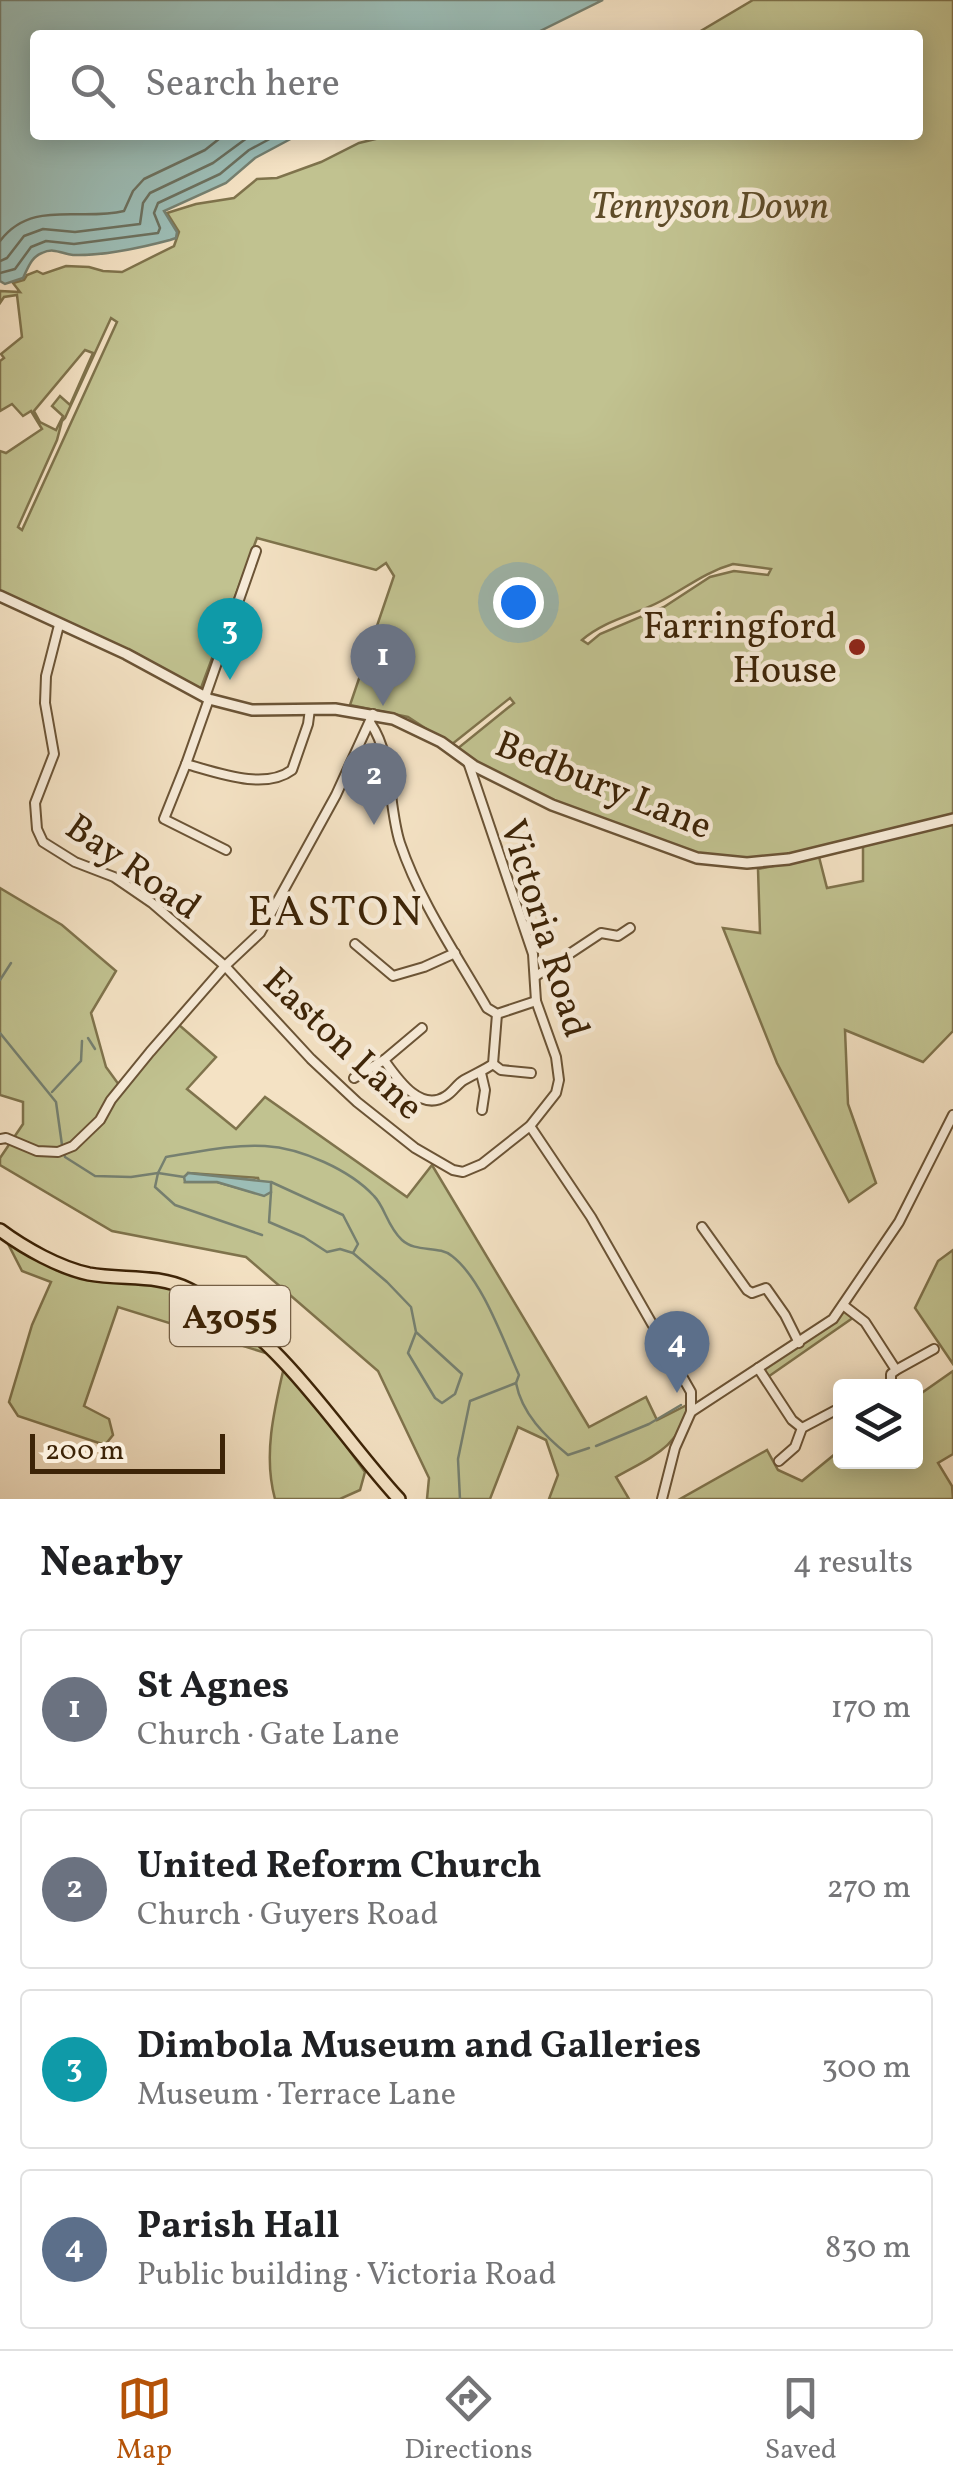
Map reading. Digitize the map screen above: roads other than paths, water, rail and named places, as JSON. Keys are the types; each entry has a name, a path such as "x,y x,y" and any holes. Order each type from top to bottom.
{"main road":[{"name":"A3055","path":"0,1230 87,1274 153,1279 187,1288 254,1330 289,1365 399,1499"}],"street":[{"path":"226,850 164,819 256,551"},
{"name":"Bedbury Lane","path":"0,596 126,654 207,698 252,710 310,708 372,719 430,736 468,762 552,805 660,846 718,862 747,864 790,859 953,819"},
{"name":"Bay Road","path":"59,624 46,676 45,702 54,754 34,804 43,842 58,853 114,877 139,894 225,966"},
{"path":"186,764 233,776 286,775 292,770 310,708"},
{"path":"0,1139 36,1151 58,1152 70,1147 100,1120 125,1083 225,966 260,933 310,846 372,719"},
{"path":"372,719 399,840 414,878 455,953 487,1008 497,1014 536,1001"},
{"name":"Victoria Road","path":"468,762 533,954 536,1001 556,1057 556,1094 530,1126"},
{"path":"536,976 601,933 618,936 630,928"},
{"path":"618,936 622,946"},
{"path":"355,944 393,976 455,953"},
{"name":"Easton Lane","path":"225,966 312,1060 357,1102 415,1148 453,1170 470,1171 530,1126"},
{"path":"384,1060 412,1093 434,1102 492,1064 497,1014"},
{"path":"354,1078 384,1060 422,1028"},
{"path":"492,1064 501,1070 531,1072"},
{"path":"480,1073 485,1090 482,1110"},
{"path":"690,1414 833,1319 900,1222 953,1115"},
{"path":"530,1126 591,1217 691,1392 690,1414 675,1448 662,1499"},
{"path":"702,1227 747,1290 752,1293 766,1288 800,1343"},
{"path":"843,1305 865,1322 896,1370"},
{"path":"890,1379 890,1374 934,1349"},
{"path":"758,1368 792,1420 802,1428"},
{"path":"691,1392 714,1396"},
{"path":"779,1461 795,1447 802,1428 833,1412"}],"water":[{"path":"0,0 603,0 542,30 30,30 30,140 289,140 255,158 226,183 164,211 177,232 176,238 97,254 46,251 32,260 23,278 5,284 0,281"},
{"path":"188,1173 271,1182 271,1192 264,1196 217,1182 185,1182"}],"waterway":[{"path":"0,980 11,963"},
{"path":"0,1033 56,1102 62,1145"},
{"path":"88,1038 95,1049"},
{"path":"52,1092 81,1061 82,1041"},
{"path":"262,1235 175,1205 155,1187 166,1157 253,1146 309,1156 364,1186 378,1200 402,1240 447,1253 473,1279 519,1375 516,1383 470,1401 458,1459 460,1499"},
{"path":"64,1153 95,1176 158,1173 184,1177"},
{"path":"271,1182 343,1215 358,1244 353,1253"},
{"path":"271,1192 269,1222 327,1252 340,1249 353,1253 411,1307 416,1332 462,1374 455,1394 442,1403 408,1353 416,1332"},
{"path":"516,1383 529,1414 559,1448 568,1455 589,1448"},
{"path":"596,1446 649,1424 681,1405"}],"place":[{"name":"Farringford House","path":"857,647"},
{"name":"Dimbola Museum and Galleries","path":"230,680"},
{"name":"St Agnes","path":"383,706"},
{"name":"United Reform Church","path":"374,825"},
{"name":"Parish Hall","path":"677,1393"}],"district":[{"name":"EASTON","path":"336,910"}],"park label":[{"name":"Tennyson Down","path":"710,205"}]}
